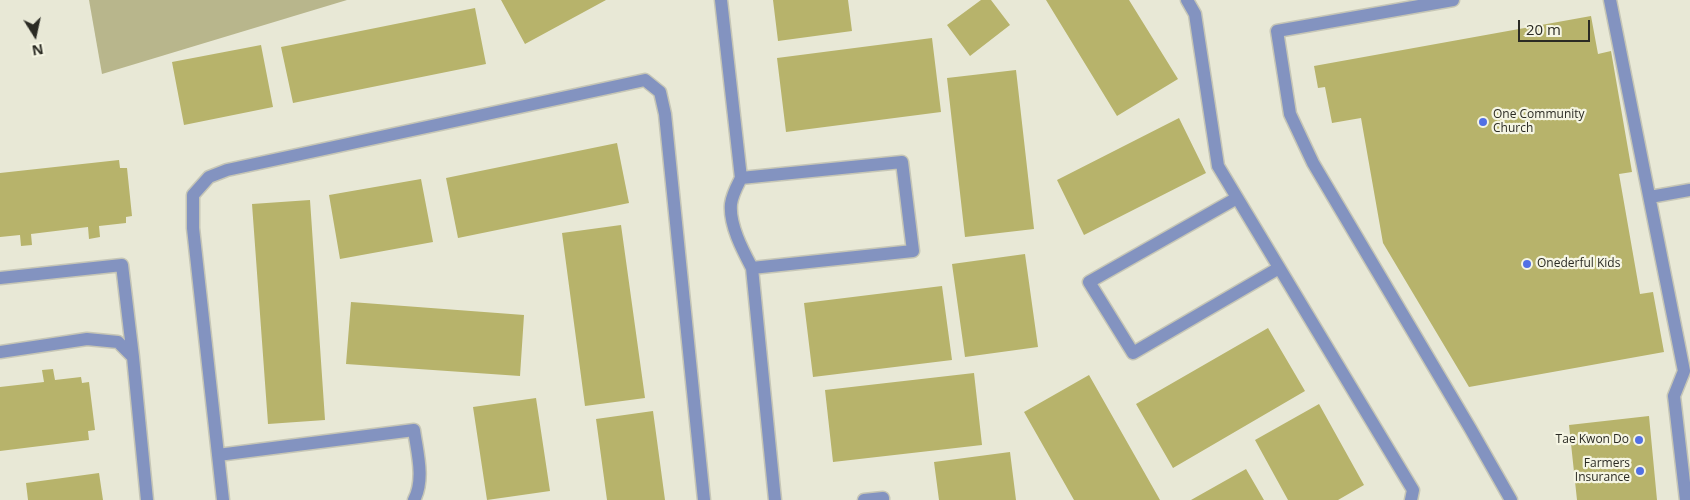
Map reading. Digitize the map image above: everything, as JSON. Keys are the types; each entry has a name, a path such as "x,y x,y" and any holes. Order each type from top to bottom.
{"lane":[{"path":"721,0 741,178 731,204 735,230 752,268 775,500"},
{"path":"1187,0 1195,14 1218,166 1413,490 1411,500"},
{"path":"1453,0 1277,31 1290,114 1313,163 1511,500"},
{"path":"1610,0 1684,371 1674,396 1686,500"},
{"path":"222,500 193,228 193,195 209,177 226,170 645,80 660,92 665,114 704,500"},
{"path":"741,178 902,162 913,251 752,268"},
{"path":"1650,197 1690,190"},
{"path":"1237,198 1089,282 1133,353 1279,268"},
{"path":"0,278 122,265 147,500"},
{"path":"0,352 87,339 118,342 133,357"},
{"path":"218,455 414,430 420,473 417,494 414,500"},
{"path":"864,500 883,498 883,500"}],"shaded area":[{"path":"89,0 347,0 102,74"}],"building":[{"path":"501,0 606,0 525,44"},
{"path":"773,0 848,0 852,31 778,41"},
{"path":"981,0 991,0 1010,25 970,56 947,25"},
{"path":"1046,0 1129,0 1178,79 1117,116"},
{"path":"475,8 486,64 293,103 281,47"},
{"path":"1591,16 1598,54 1611,51 1632,172 1619,174 1640,294 1653,292 1664,352 1469,387 1383,243 1361,118 1332,123 1325,87 1318,88 1314,66"},
{"path":"932,38 941,112 786,132 777,58"},
{"path":"261,45 273,107 184,125 172,62"},
{"path":"1016,70 1034,229 965,237 947,78"},
{"path":"1179,118 1206,173 1084,235 1057,180"},
{"path":"617,143 629,203 458,238 446,178"},
{"path":"119,160 120,168 127,168 132,216 126,217 126,223 99,226 100,237 89,239 88,227 31,234 32,245 21,246 20,235 0,237 0,173"},
{"path":"421,179 433,242 340,259 329,195"},
{"path":"310,200 325,420 268,424 252,204"},
{"path":"621,225 645,398 585,406 562,233"},
{"path":"1025,254 1038,347 965,357 952,264"},
{"path":"942,286 952,360 813,377 804,303"},
{"path":"351,302 524,315 520,376 346,364"},
{"path":"1268,328 1305,391 1173,468 1136,404"},
{"path":"53,369 55,380 81,377 82,383 89,382 95,430 88,431 89,440 0,451 0,387 44,382 42,370"},
{"path":"974,373 982,445 833,462 825,390"},
{"path":"1089,375 1160,500 1074,500 1024,412"},
{"path":"536,398 550,491 487,500 473,407"},
{"path":"1319,404 1364,485 1338,500 1288,500 1255,440"},
{"path":"653,411 665,500 607,500 596,419"},
{"path":"1649,416 1657,500 1577,500 1569,425"},
{"path":"1010,452 1016,500 939,500 934,462"},
{"path":"1246,469 1264,500 1191,500"},
{"path":"99,473 103,500 28,500 26,483"}],"place":[{"name":"One Community Church","path":"1483,122"},
{"name":"Onederful Kids","path":"1527,264"},
{"name":"Tae Kwon Do","path":"1639,440"},
{"name":"Farmers Insurance","path":"1640,471"}]}
